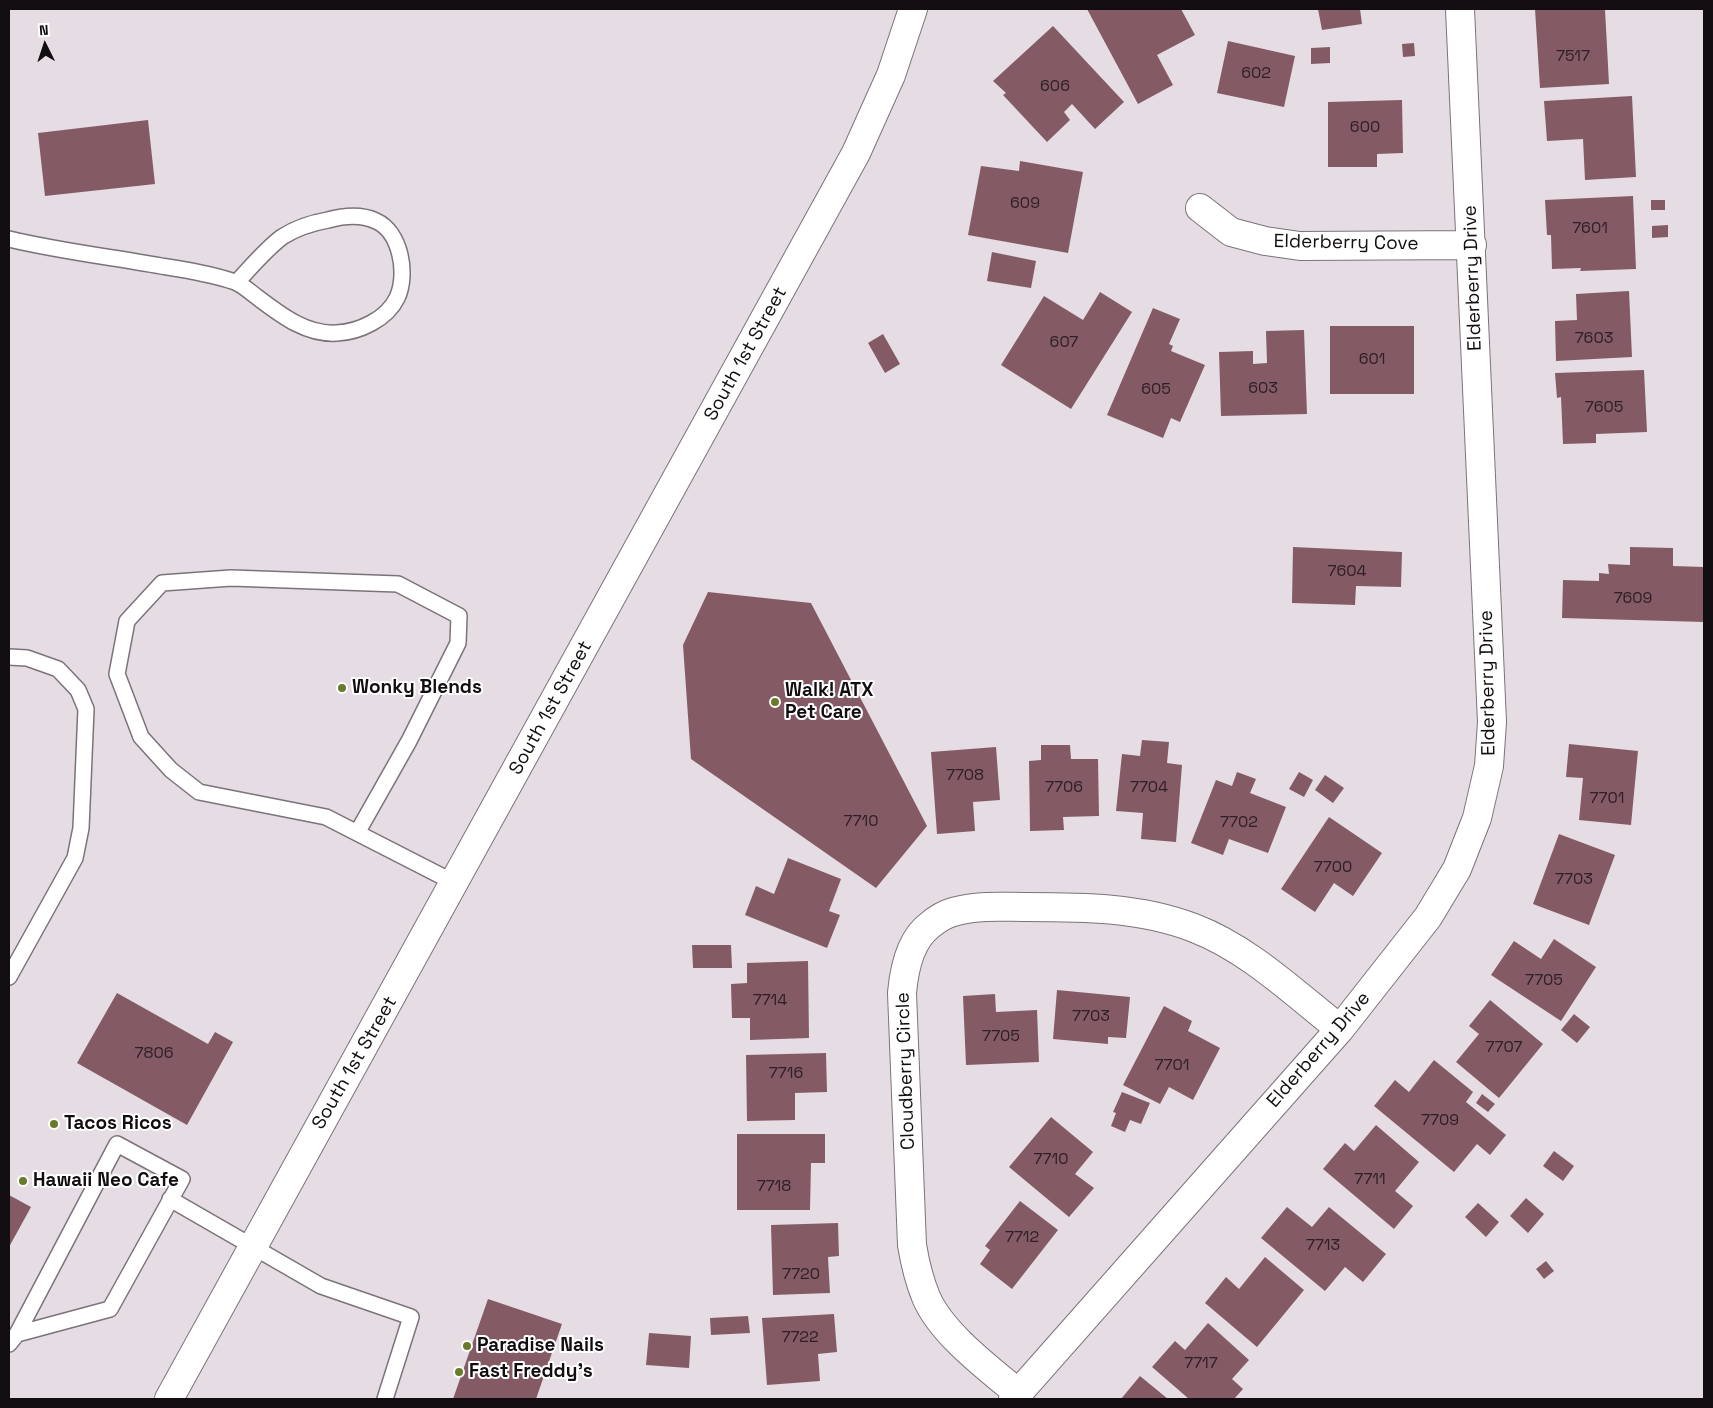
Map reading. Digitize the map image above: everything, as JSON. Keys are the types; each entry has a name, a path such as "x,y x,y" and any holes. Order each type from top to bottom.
{"street":[{"name":"South 1st Street","path":"169,1399 856,153 892,75 913,9"},
{"name":"Elderberry Drive","path":"1015,1396 1340,1029 1428,918 1457,869 1478,818 1489,766 1492,722 1460,9"},
{"name":"Elderberry Cove","path":"1200,208 1231,232 1282,244 1300,246 1472,245"},
{"name":"Cloudberry Circle","path":"1015,1396 974,1358 948,1329 926,1299 915,1262 912,1245 902,993 903,977 912,948 929,926 952,912 983,907 1083,907 1135,912 1193,928 1235,948 1340,1029"}],"lane":[{"path":"9,240 189,271 237,282 282,315 310,330 338,333 354,331 371,323 386,311 397,298 401,280 401,263 398,246 389,230 377,221 359,216 336,218 301,226 282,238 237,282"},
{"path":"357,833 409,741 458,643 459,616 398,584 231,578 162,583 127,621 117,674 141,737 171,770 199,792 326,817 357,833 455,883"},
{"path":"9,657 27,658 58,669 78,690 86,709 81,828 75,858 9,977"},
{"path":"117,1144 182,1179 110,1309 13,1339 117,1144"},
{"path":"170,1199 321,1286 411,1317 384,1399"}],"building":[{"path":"1087,9 1181,9 1195,35 1157,55 1173,85 1138,104"},
{"path":"1318,9 1360,9 1362,24 1322,30"},
{"path":"1535,9 1605,9 1609,84 1540,88"},
{"path":"1053,26 1124,102 1095,129 1072,104 1064,112 1070,120 1047,142 1003,95 1006,93 993,81"},
{"path":"1228,41 1295,56 1284,107 1217,93"},
{"path":"1414,43 1415,56 1403,57 1402,44"},
{"path":"1330,47 1330,63 1311,64 1311,48"},
{"path":"1632,96 1636,177 1585,180 1583,139 1547,141 1544,101"},
{"path":"1402,100 1403,153 1377,154 1377,167 1328,167 1328,102"},
{"path":"148,120 155,184 45,196 38,133"},
{"path":"1020,161 1083,172 1068,253 968,235 981,166 1019,171"},
{"path":"1633,196 1636,269 1580,271 1581,268 1552,269 1551,235 1547,235 1545,200"},
{"path":"1651,200 1665,200 1665,210 1651,210"},
{"path":"1668,225 1668,237 1652,238 1652,226"},
{"path":"992,252 1036,261 1031,288 987,281"},
{"path":"1629,291 1632,357 1556,361 1555,321 1577,320 1576,294"},
{"path":"1100,292 1132,312 1071,409 1001,365 1044,296 1083,320"},
{"path":"1153,308 1180,319 1169,344 1173,346 1171,351 1205,365 1180,422 1171,418 1163,438 1107,415"},
{"path":"1330,326 1414,326 1414,394 1330,394"},
{"path":"1304,330 1307,414 1221,416 1219,352 1253,351 1253,364 1267,363 1266,331"},
{"path":"883,334 900,364 885,373 868,343"},
{"path":"1644,370 1647,432 1596,434 1596,443 1563,444 1561,397 1557,398 1555,373"},
{"path":"1293,547 1402,552 1401,587 1356,586 1355,605 1292,603"},
{"path":"1630,547 1673,548 1673,566 1704,567 1704,622 1562,618 1563,580 1599,581 1599,573 1609,574 1608,564 1630,565"},
{"name":"Walk! ATX Pet Care","path":"708,592 811,603 927,826 876,888 691,759 683,645"},
{"path":"1142,740 1169,742 1167,763 1182,765 1176,842 1141,839 1143,813 1116,811 1122,754 1140,756"},
{"path":"1569,744 1638,751 1631,825 1579,820 1583,778 1566,777"},
{"path":"1041,745 1070,745 1071,759 1098,759 1099,816 1063,817 1064,830 1030,831 1029,761 1041,760"},
{"path":"996,747 1000,800 973,802 975,831 937,834 931,752"},
{"path":"1237,772 1256,779 1250,793 1286,807 1268,853 1229,839 1223,855 1191,843 1216,780 1232,786"},
{"path":"1299,772 1313,780 1304,797 1289,789"},
{"path":"1325,775 1344,788 1333,803 1315,790"},
{"path":"1329,817 1382,853 1353,896 1334,883 1315,912 1281,889"},
{"path":"1559,834 1615,855 1589,925 1533,904"},
{"path":"788,858 841,879 829,911 840,915 827,948 745,915 756,886 774,894"},
{"path":"1554,939 1596,967 1561,1021 1491,975 1514,941 1541,959"},
{"path":"692,945 731,945 732,968 693,968"},
{"path":"808,961 809,1038 750,1040 750,1018 732,1018 731,984 747,983 747,963"},
{"path":"1057,990 1130,997 1126,1038 1108,1037 1108,1044 1053,1039"},
{"path":"117,993 208,1044 215,1032 233,1042 187,1125 77,1063"},
{"path":"995,994 996,1012 1037,1010 1039,1062 966,1065 963,996"},
{"path":"1490,1000 1543,1044 1499,1098 1456,1062 1479,1034 1469,1026"},
{"path":"1164,1006 1192,1021 1188,1031 1220,1048 1193,1100 1169,1087 1160,1104 1123,1085"},
{"path":"1574,1014 1590,1027 1577,1043 1561,1030"},
{"path":"826,1053 827,1092 795,1093 795,1120 747,1121 746,1055"},
{"path":"1434,1060 1473,1092 1466,1102 1506,1135 1490,1155 1477,1144 1454,1172 1374,1106 1395,1080 1409,1092"},
{"path":"1122,1092 1150,1103 1141,1124 1130,1120 1125,1132 1111,1126 1116,1113 1113,1112"},
{"path":"1482,1094 1495,1104 1488,1112 1476,1103"},
{"path":"1051,1117 1093,1152 1075,1174 1094,1188 1069,1217 1009,1167"},
{"path":"1376,1125 1419,1162 1395,1191 1413,1206 1394,1229 1323,1169 1345,1143 1354,1151"},
{"path":"737,1134 825,1134 825,1163 811,1163 810,1210 737,1210"},
{"path":"1554,1151 1574,1166 1563,1181 1543,1166"},
{"path":"9,1195 31,1207 9,1247"},
{"path":"1526,1198 1544,1214 1528,1233 1510,1216"},
{"path":"1020,1201 1058,1230 1012,1289 980,1264 990,1250 985,1246"},
{"path":"1478,1203 1499,1222 1486,1237 1465,1217"},
{"path":"1287,1207 1312,1227 1329,1207 1386,1254 1363,1282 1345,1267 1325,1291 1261,1238"},
{"path":"838,1223 839,1256 828,1257 830,1293 773,1295 771,1225"},
{"path":"1265,1257 1304,1290 1257,1347 1205,1303 1226,1277 1239,1289"},
{"path":"1546,1261 1554,1271 1544,1279 1536,1269"},
{"path":"488,1299 562,1324 536,1399 453,1399"},
{"path":"834,1314 837,1352 818,1354 820,1381 767,1385 762,1318"},
{"path":"748,1316 750,1333 711,1335 710,1318"},
{"path":"1208,1323 1249,1360 1232,1379 1243,1389 1234,1399 1189,1399 1152,1367 1175,1341 1185,1350"},
{"path":"649,1333 691,1336 689,1368 646,1365"},
{"path":"1140,1376 1168,1399 1121,1399"}],"place":[{"name":"Wonky Blends","path":"342,688"},
{"name":"Walk! ATX Pet Care","path":"775,702"},
{"name":"Tacos Ricos","path":"54,1124"},
{"name":"Hawaii Neo Cafe","path":"23,1181"},
{"name":"Paradise Nails","path":"467,1346"},
{"name":"Fast Freddy's","path":"459,1372"}]}
